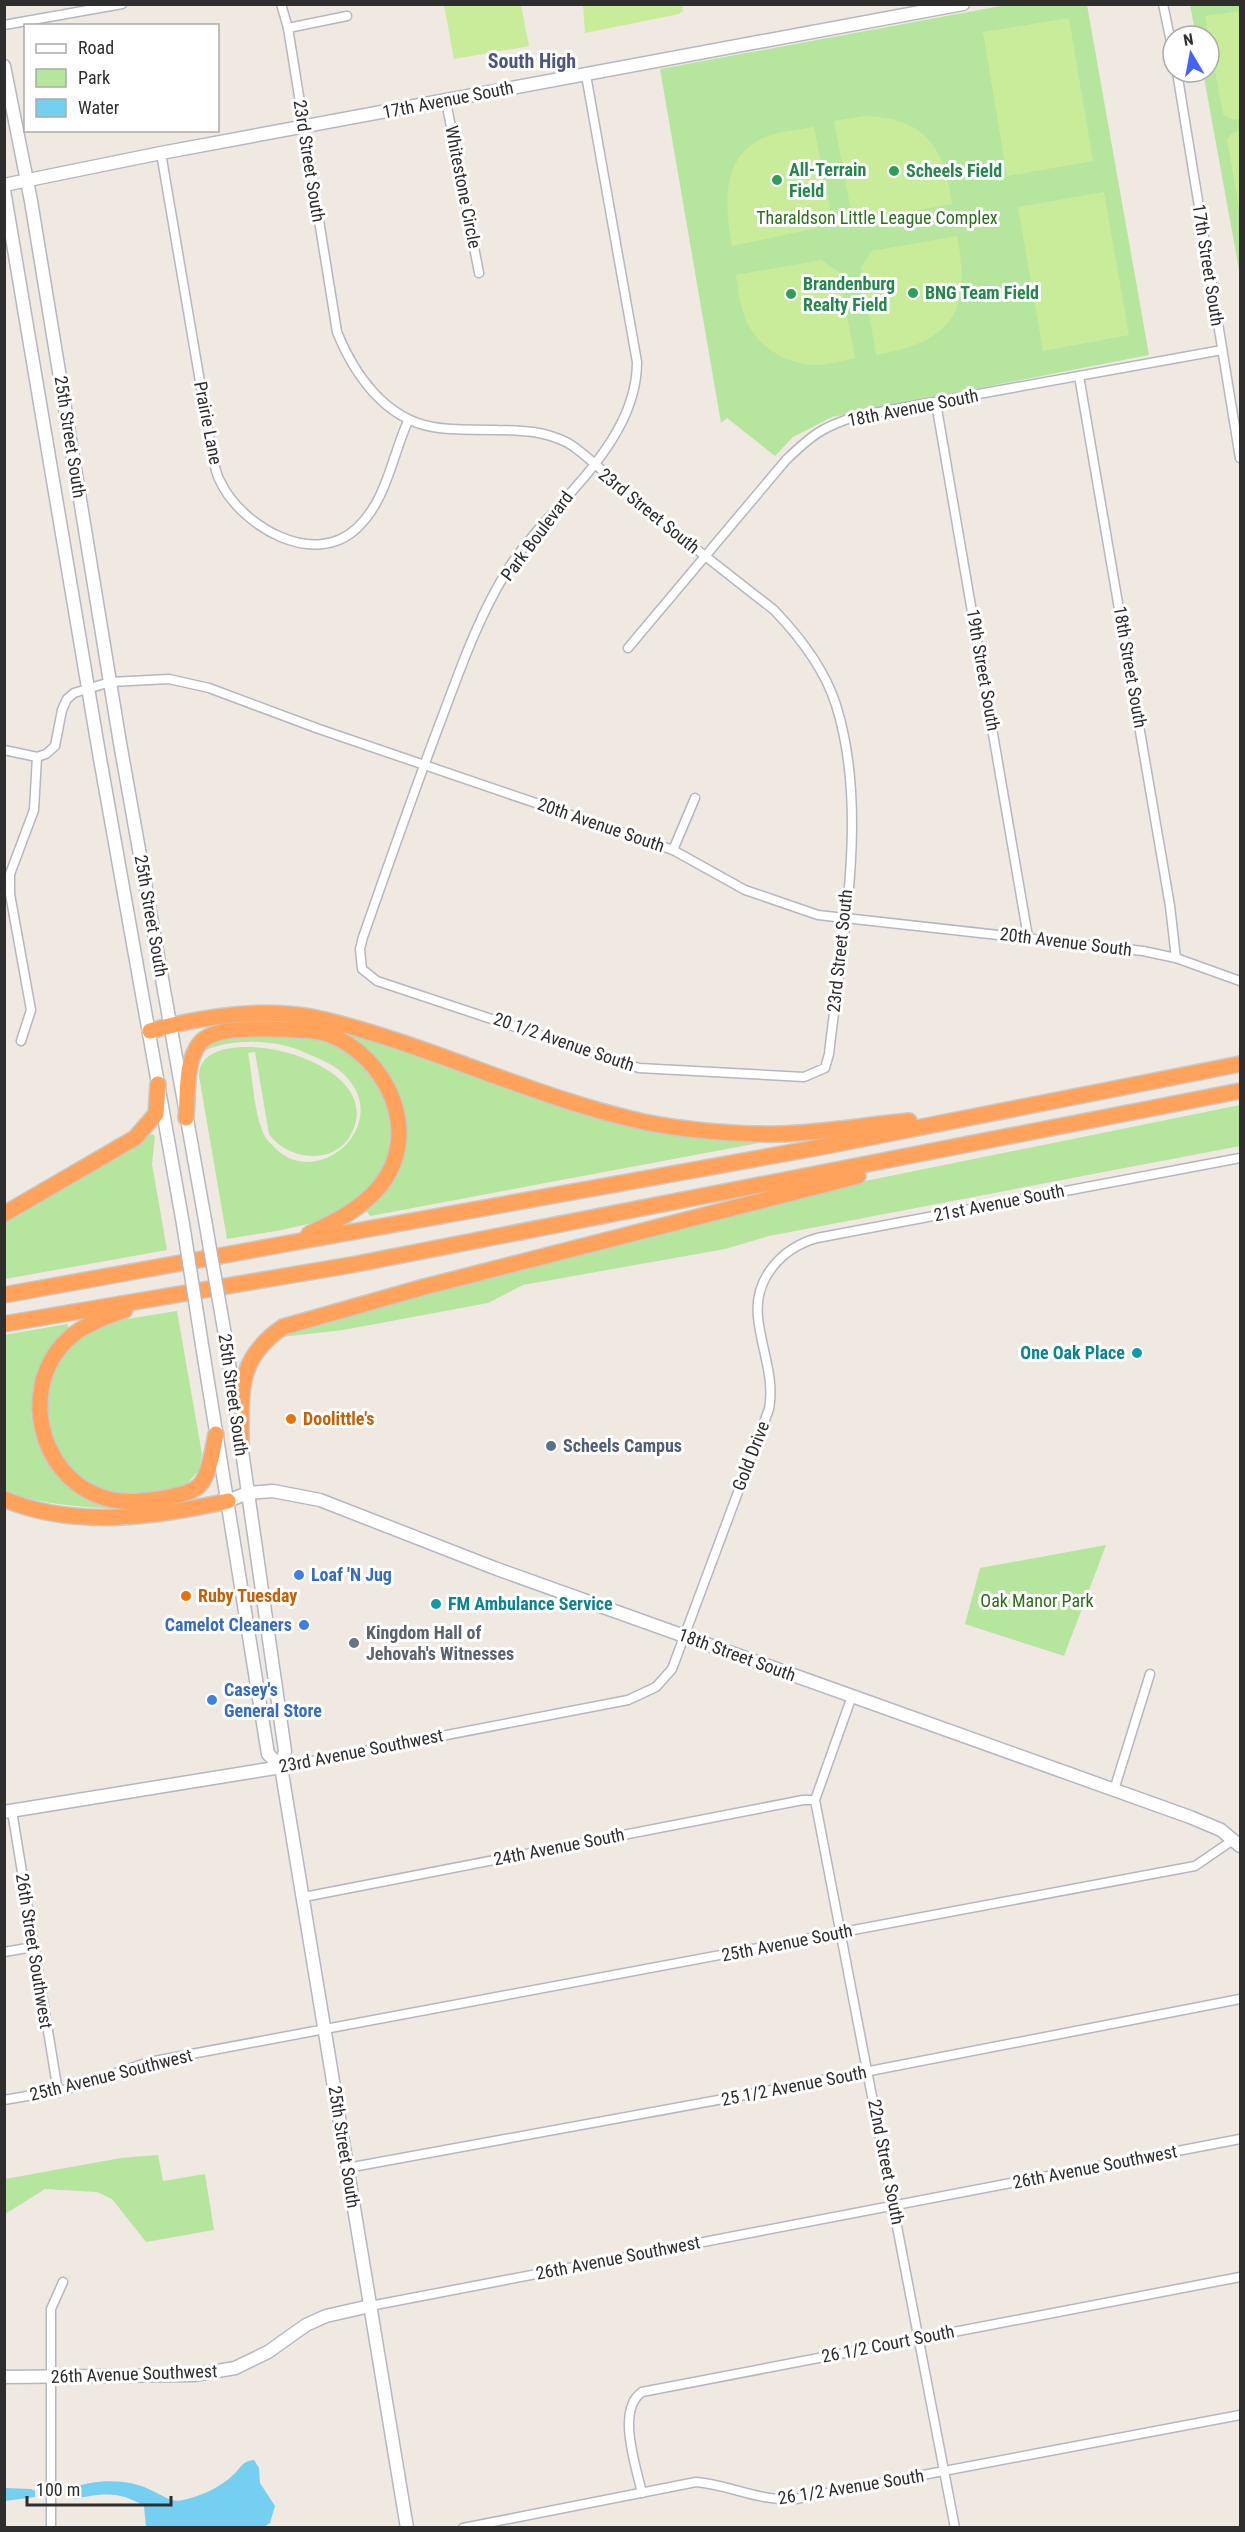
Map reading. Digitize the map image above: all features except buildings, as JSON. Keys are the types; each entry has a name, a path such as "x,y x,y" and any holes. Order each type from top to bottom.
{"highway":[{"path":"150,1031 171,1025 256,1014 324,1019 579,1105 645,1122 689,1128 778,1134 1008,1111"},
{"path":"186,1118 189,1077 195,1049 202,1040 215,1033 272,1029 327,1034 361,1052 379,1073 395,1100 399,1128 396,1154 381,1185 353,1213 291,1243"},
{"path":"4,1295 1008,1111 1240,1064"},
{"path":"4,1214 135,1138 156,1114 158,1084"},
{"path":"4,1324 351,1265 1240,1091"},
{"path":"241,1446 242,1384 245,1369 266,1338 283,1327 435,1284 974,1144"},
{"path":"164,1297 94,1323 68,1340 49,1366 40,1396 40,1425 43,1433 50,1450 63,1470 83,1486 100,1496 118,1501 142,1502 191,1492 204,1479 216,1434"},
{"path":"4,1499 68,1515 98,1518 128,1517 228,1501"}],"main road":[{"name":"17th Avenue South","path":"4,185 161,153 963,4"},
{"name":"25th Street South","path":"4,66 27,179 110,682 226,1341 285,1751 281,1767 407,2528"},
{"name":"25th Street South","path":"4,190 88,688 183,1224 268,1754 281,1767"},
{"name":"18th Street South","path":"228,1501 247,1493 294,1493 320,1500 496,1569 1114,1790 1221,1830 1238,1840"},
{"name":"23rd Avenue Southwest","path":"8,1811 281,1767"},
{"name":"26th Avenue Southwest","path":"4,2377 200,2375 219,2372 250,2361 316,2321 370,2306"}],"street":[{"path":"4,25 122,4"},
{"name":"23rd Street South","path":"281,4 288,28 337,332 358,375 380,399 408,421 432,427 461,430 530,431 554,436 571,445 774,610 793,630 814,662 836,703 848,750 852,836 830,1054 825,1068 804,1077 750,1076"},
{"path":"1163,4 1167,24"},
{"path":"288,28 347,16"},
{"name":"Park Boulevard","path":"417,993 369,976 362,969 360,949 424,764 462,659 511,565 611,442 631,401 637,362 586,75"},
{"name":"17th Street South","path":"1179,84 1240,458"},
{"name":"Whitestone Circle","path":"446,101 479,273"},
{"name":"Prairie Lane","path":"161,153 213,458 220,481 239,506 256,523 279,536 316,545 337,541 356,529 376,506 408,421"},
{"name":"18th Avenue South","path":"628,648 786,460 808,438 828,425 857,416 1222,350"},
{"name":"18th Street South","path":"1079,376 1170,906 1176,958"},
{"name":"19th Street South","path":"936,402 1028,937"},
{"name":"20th Avenue South","path":"38,757 46,754 55,746 62,710 67,699 88,688 110,682 169,678 209,688 673,850 745,890 818,915 1143,951 1176,958 1240,981"},
{"path":"4,750 38,757 34,810 10,874 10,894 31,1010 21,1041"},
{"path":"673,850 695,798"},
{"name":"20 1/2 Avenue South","path":"417,993 639,1068 750,1076"},
{"name":"21st Avenue South","path":"769,1271 792,1247 817,1238 1240,1158"},
{"name":"Gold Drive","path":"685,1636 769,1409 771,1379 758,1315 760,1293 769,1271"},
{"name":"23rd Avenue Southwest","path":"281,1767 632,1699 656,1687 672,1669 685,1636"},
{"path":"1114,1790 1150,1674"},
{"path":"815,1800 852,1696"},
{"name":"24th Avenue South","path":"304,1897 757,1809 815,1800"},
{"name":"22nd Street South","path":"815,1800 955,2528"},
{"name":"26th Street Southwest","path":"8,1811 58,2092"},
{"name":"25th Avenue South","path":"325,2030 1195,1866 1238,1840"},
{"path":"4,1952 33,1947"},
{"name":"25 1/2 Avenue South","path":"347,2169 868,2072 1240,1999"},
{"name":"25th Avenue Southwest","path":"4,2100 58,2092 149,2062 325,2030"},
{"name":"26th Avenue Southwest","path":"370,2306 1240,2139"},
{"name":"26 1/2 Court South","path":"642,2493 628,2418 630,2405 642,2392 1240,2277"},
{"path":"51,2528 51,2309 63,2282"},
{"name":"26 1/2 Avenue South","path":"463,2528 696,2482 710,2483 766,2500 780,2500 944,2472 1240,2415"}],"green space":[{"path":"444,5 521,5 529,46 454,59"},
{"path":"583,5 682,5 683,11 679,14 585,33"},
{"name":"Tharaldson Little League Complex","path":"1006,5 1087,5 1149,355 832,417 793,437 775,456 727,418 721,423 660,69"},
{"path":"1190,5 1240,5 1240,275 1205,84 1221,84 1221,24 1194,24"},
{"path":"1240,11 1240,118 1234,120 1223,114 1217,84 1221,84 1221,24 1206,24 1205,16"},
{"path":"1069,18 1093,161 1007,176 983,32"},
{"name":"Scheels Field","path":"863,116 902,122 916,129 928,139 937,151 943,166 952,204 868,219 850,206 834,121"},
{"name":"All-Terrain Field","path":"814,127 830,208 817,228 732,246 727,200 732,171 739,158 749,147 763,138 782,132"},
{"path":"1240,130 1240,213 1227,140 1231,134"},
{"path":"1104,192 1129,335 1043,351 1018,207"},
{"name":"BNG Team Field","path":"957,236 961,285 958,304 951,319 939,331 923,341 876,355 861,267 872,251"},
{"name":"Brandenburg Realty Field","path":"821,260 839,272 855,358 813,365 780,356 753,333 742,307 736,275"},
{"path":"344,1030 534,1095 760,1137 759,1143 370,1216 366,1210 385,1188 403,1117 342,1035"},
{"path":"254,1033 314,1038 348,1051 364,1065 377,1083 390,1124 389,1146 384,1166 374,1185 358,1201 344,1210 312,1223 227,1239 199,1076 207,1058 229,1048 259,1048 293,1054 324,1068 347,1087 357,1111 348,1139 340,1148 319,1156 296,1153 285,1149 269,1134 255,1052 248,1053 257,1112 263,1133 275,1148 293,1160 312,1162 331,1156 346,1144 357,1128 361,1109 355,1089 339,1070 323,1060 294,1048 268,1043 241,1042 203,1051 201,1048 214,1039"},
{"path":"1240,1105 1240,1146 769,1236 725,1249 523,1285 488,1303 343,1330 282,1337 285,1330 811,1192"},
{"path":"152,1134 155,1136 152,1164 167,1250 5,1279 5,1217"},
{"path":"177,1311 202,1454 199,1470 185,1486 127,1496 87,1484 61,1462 44,1417 50,1371 70,1343 108,1322"},
{"path":"67,1324 69,1329 47,1355 34,1385 31,1401 35,1434 51,1466 128,1508 66,1505 5,1493 4,1335"},
{"name":"Oak Manor Park","path":"1106,1545 1064,1656 965,1624 980,1568"},
{"path":"158,2155 163,2181 205,2174 214,2230 146,2242 112,2199 97,2192 45,2189 5,2214 5,2179 121,2158"}],"water":[{"path":"254,2460 259,2468 260,2483 275,2506 270,2523 264,2527 146,2527 144,2506 135,2501 111,2495 94,2495 74,2499 71,2488 91,2483 123,2482 179,2501 203,2494 216,2487 244,2463"},
{"path":"5,2488 31,2489 35,2491 35,2497 5,2501"}],"place":[{"name":"Scheels Field","path":"894,171"},
{"name":"All-Terrain Field","path":"777,180"},
{"name":"BNG Team Field","path":"913,293"},
{"name":"Brandenburg Realty Field","path":"791,294"},
{"name":"One Oak Place","path":"1137,1353"},
{"name":"Doolittle's","path":"291,1419"},
{"name":"Scheels Campus","path":"551,1446"},
{"name":"Loaf 'N Jug","path":"299,1575"},
{"name":"Ruby Tuesday","path":"186,1596"},
{"name":"FM Ambulance Service","path":"436,1604"},
{"name":"Camelot Cleaners","path":"304,1625"},
{"name":"Kingdom Hall of Jehovah's Witnesses","path":"354,1643"},
{"name":"Casey's General Store","path":"212,1700"}],"district":[{"name":"South High","path":"532,61"}]}
